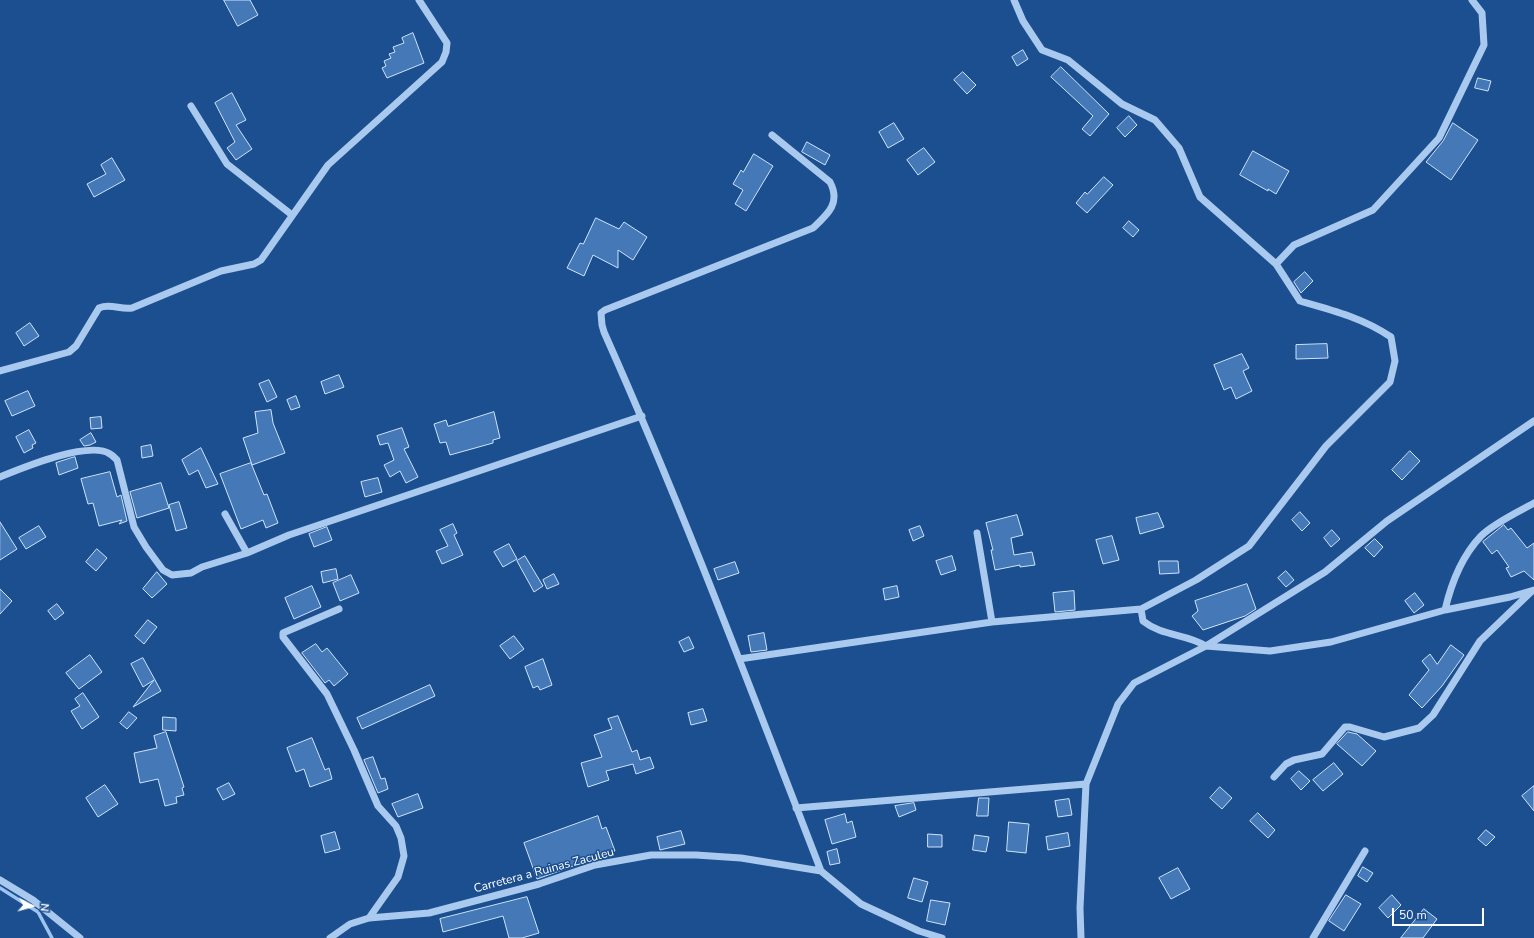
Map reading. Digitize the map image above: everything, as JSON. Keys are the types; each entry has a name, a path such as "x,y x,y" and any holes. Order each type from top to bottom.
{"street":[{"path":"0,371 69,352 76,346 99,308 104,305 126,309 132,308 221,271 254,264 266,255 292,215 328,165 442,62 446,52 446,43 419,0"},
{"path":"739,659 992,622 1141,609 1196,580 1249,546 1326,446 1390,382 1395,361 1391,337 1375,326 1341,312 1300,301 1276,264 1200,197 1179,148 1155,120 1122,104 1068,60 1042,50 1023,20 1014,0"},
{"path":"1276,264 1294,245 1373,210 1439,138 1484,45 1482,13 1472,0"},
{"path":"191,106 227,164 292,215"},
{"path":"772,135 830,182 835,192 834,200 829,212 813,228 602,313 602,325 642,416 739,659 821,871 861,904 919,931 942,938"},
{"path":"0,477 27,465 58,456 88,451 109,453 117,460 134,527 146,547 163,570 172,575 183,575 191,573 202,567 247,553 289,535 642,416"},
{"path":"1081,938 1080,908 1086,784 1118,704 1134,683 1206,646 1325,572 1387,521 1534,420"},
{"path":"1444,610 1449,590 1460,566 1482,536 1534,502"},
{"path":"224,514 247,553"},
{"path":"977,533 992,622"},
{"path":"1141,609 1143,621 1152,628 1194,638 1206,646 1270,651 1331,642 1444,610 1510,597 1533,590"},
{"path":"1274,777 1286,764 1294,760 1322,754 1345,727 1350,727 1384,737 1419,728 1432,715 1480,641 1533,590"},
{"path":"339,609 283,632 283,637 327,694 354,750 378,806 396,826 401,838 404,856 398,877 369,918"},
{"path":"796,808 1086,784"},
{"path":"1312,938 1365,851"},
{"name":"Carretera a Ruinas Zaculeu","path":"330,938 350,924 369,918 429,913 539,884 595,865 651,855 696,855 741,858 821,871"},
{"path":"0,880 33,900 80,938"},
{"path":"919,931 922,938"}],"building":[{"path":"224,0 250,0 258,15 238,26"},
{"path":"413,33 424,63 387,78 382,68 386,66 384,61 391,58 389,54 395,52 393,47 404,43 402,38"},
{"path":"1023,50 1028,59 1017,66 1012,57"},
{"path":"1061,67 1109,114 1090,136 1082,129 1093,116 1051,77"},
{"path":"963,72 976,85 967,94 954,80"},
{"path":"1478,78 1491,81 1488,91 1475,88"},
{"path":"232,93 246,120 236,125 252,149 236,160 227,148 235,142 215,103"},
{"path":"1129,116 1137,125 1125,137 1117,128"},
{"path":"894,123 904,139 888,148 879,132"},
{"path":"1453,123 1478,140 1451,180 1426,162 1443,141"},
{"path":"807,142 830,155 825,165 802,152"},
{"path":"924,148 935,162 918,175 907,160"},
{"path":"1253,151 1289,171 1276,194 1240,175"},
{"path":"754,154 773,166 746,211 735,204 743,190 733,184 741,170 743,172"},
{"path":"112,158 125,180 94,197 87,184 106,174 101,165"},
{"path":"1104,177 1113,185 1087,213 1076,203 1085,192 1087,194"},
{"path":"596,218 619,229 624,222 647,237 633,260 618,250 618,268 593,255 584,276 567,268 580,243 583,244"},
{"path":"1129,221 1139,230 1133,237 1123,228"},
{"path":"1305,272 1313,281 1301,293 1294,282"},
{"path":"30,323 39,336 24,346 16,333"},
{"path":"1327,344 1328,358 1296,359 1296,345"},
{"path":"1242,354 1249,368 1243,371 1252,391 1236,399 1231,387 1224,390 1214,365"},
{"path":"339,375 344,387 325,394 321,382"},
{"path":"269,380 277,397 267,402 259,384"},
{"path":"28,391 35,406 12,416 5,401"},
{"path":"296,396 300,407 291,410 287,400"},
{"path":"271,410 273,423 285,453 252,465 243,438 258,433 255,412"},
{"path":"494,412 500,438 493,440 493,443 450,455 446,442 440,443 434,424 446,420 448,426"},
{"path":"101,417 102,428 91,429 90,418"},
{"path":"402,428 409,447 404,449 418,477 406,483 400,471 390,477 384,465 394,460 388,443 380,445 377,436"},
{"path":"29,430 36,443 32,445 33,448 24,453 16,437"},
{"path":"91,433 96,442 84,446 80,440"},
{"path":"151,445 153,456 142,458 141,447"},
{"path":"201,448 218,484 206,488 198,470 189,475 182,460"},
{"path":"1410,451 1420,461 1402,480 1392,470"},
{"path":"75,457 78,468 59,475 56,463"},
{"path":"251,463 264,495 267,494 278,523 266,528 263,520 241,529 220,474"},
{"path":"110,472 117,497 121,495 127,521 119,524 122,520 99,526 93,503 88,504 81,479"},
{"path":"378,478 382,492 365,497 361,482"},
{"path":"161,483 169,508 137,518 130,492"},
{"path":"179,502 187,528 176,531 169,505"},
{"path":"1300,512 1310,523 1302,531 1292,520"},
{"path":"1158,513 1164,527 1140,534 1136,518"},
{"path":"1017,515 1023,535 1011,538 1014,555 1032,552 1035,565 1020,567 1020,565 995,570 991,550 993,550 986,523"},
{"path":"0,522 17,549 0,560"},
{"path":"453,524 457,533 454,535 463,555 442,564 436,551 448,546 440,530"},
{"path":"1504,525 1508,530 1511,528 1527,548 1534,543 1534,580 1524,571 1511,577 1506,568 1509,567 1497,550 1492,554 1483,542"},
{"path":"39,526 46,537 26,549 19,538"},
{"path":"920,526 924,536 913,541 909,530"},
{"path":"327,527 332,540 314,547 309,534"},
{"path":"1332,530 1340,539 1331,547 1324,538"},
{"path":"1112,536 1119,560 1103,564 1096,540"},
{"path":"1375,539 1383,547 1374,557 1365,548"},
{"path":"509,544 517,559 503,567 494,552"},
{"path":"97,549 107,558 96,571 86,562"},
{"path":"525,556 543,586 534,592 517,561"},
{"path":"952,556 956,570 941,575 936,561"},
{"path":"1159,561 1178,561 1179,573 1160,574"},
{"path":"735,562 739,573 718,580 714,569"},
{"path":"336,569 338,579 323,583 321,572"},
{"path":"1286,571 1294,580 1286,587 1278,578"},
{"path":"157,572 167,584 152,598 143,589"},
{"path":"554,574 559,584 547,589 543,580"},
{"path":"351,575 359,593 340,601 333,583"},
{"path":"1247,584 1256,609 1245,616 1203,630 1192,616 1198,611 1195,601"},
{"path":"312,586 321,607 294,619 285,598"},
{"path":"897,586 899,597 885,600 883,589"},
{"path":"0,589 12,601 0,614"},
{"path":"1074,591 1075,610 1055,612 1053,593"},
{"path":"1415,593 1424,605 1414,613 1405,601"},
{"path":"57,604 64,613 55,620 48,611"},
{"path":"148,620 157,627 144,644 135,636"},
{"path":"764,633 767,650 751,652 748,636"},
{"path":"514,636 524,649 510,659 500,646"},
{"path":"689,637 694,648 684,652 679,642"},
{"path":"316,644 322,652 327,648 348,674 334,686 329,680 325,683 302,653"},
{"path":"1451,645 1464,655 1442,686 1422,708 1409,695 1429,670 1422,661 1430,654 1437,664"},
{"path":"90,655 102,672 79,689 66,673"},
{"path":"143,658 161,691 133,707 154,680 143,687 131,664"},
{"path":"543,659 552,685 540,690 538,686 533,688 525,667"},
{"path":"430,685 435,696 362,729 357,718"},
{"path":"83,693 99,717 82,729 71,711 80,706 75,699"},
{"path":"703,709 707,721 691,725 688,713"},
{"path":"129,712 137,718 127,729 120,723"},
{"path":"618,716 632,752 637,750 640,760 650,757 654,768 636,774 633,764 606,771 609,780 588,787 581,763 602,757 594,735 612,729 608,719"},
{"path":"163,717 176,718 176,731 163,730"},
{"path":"166,732 184,787 182,788 184,795 176,797 177,803 165,806 158,779 140,783 134,753 157,748 154,736"},
{"path":"1348,732 1357,734 1376,751 1362,766 1337,744"},
{"path":"312,738 325,770 329,768 332,779 310,787 304,769 296,772 287,748"},
{"path":"373,757 381,779 385,778 388,789 378,793 364,760"},
{"path":"1334,763 1343,774 1323,791 1313,780"},
{"path":"1299,771 1310,781 1301,790 1291,779"},
{"path":"229,783 235,794 223,800 217,789"},
{"path":"105,785 118,804 98,817 86,798"},
{"path":"1534,786 1534,811 1522,796"},
{"path":"1220,787 1232,798 1222,809 1210,798"},
{"path":"418,794 423,808 398,817 392,804"},
{"path":"979,798 989,798 988,816 977,816"},
{"path":"1069,799 1072,815 1058,817 1055,801"},
{"path":"914,803 916,810 899,817 895,806"},
{"path":"1258,813 1275,830 1268,838 1250,821"},
{"path":"845,814 847,823 852,821 856,837 832,844 825,820"},
{"path":"598,816 602,829 606,827 615,851 537,879 524,843"},
{"path":"1009,822 1029,824 1026,853 1007,851"},
{"path":"1486,830 1495,837 1486,846 1478,839"},
{"path":"681,831 685,844 660,850 657,837"},
{"path":"335,832 340,849 325,853 321,836"},
{"path":"1068,833 1070,846 1048,850 1046,837"},
{"path":"928,834 942,835 942,847 928,847"},
{"path":"975,835 989,837 986,852 973,850"},
{"path":"837,849 840,863 830,865 827,852"},
{"path":"1363,867 1373,873 1367,882 1358,876"},
{"path":"1178,868 1190,889 1171,899 1159,878"},
{"path":"914,878 928,882 922,902 908,898"},
{"path":"1346,895 1361,904 1344,931 1329,921"},
{"path":"1392,895 1401,905 1388,918 1379,908"},
{"path":"527,897 539,933 522,938 509,938 503,916 443,932 440,919"},
{"path":"931,900 950,903 945,925 927,921"},
{"path":"1424,909 1437,919 1423,938 1401,938"}],"waterway":[{"path":"0,888 38,912 52,938"}]}
